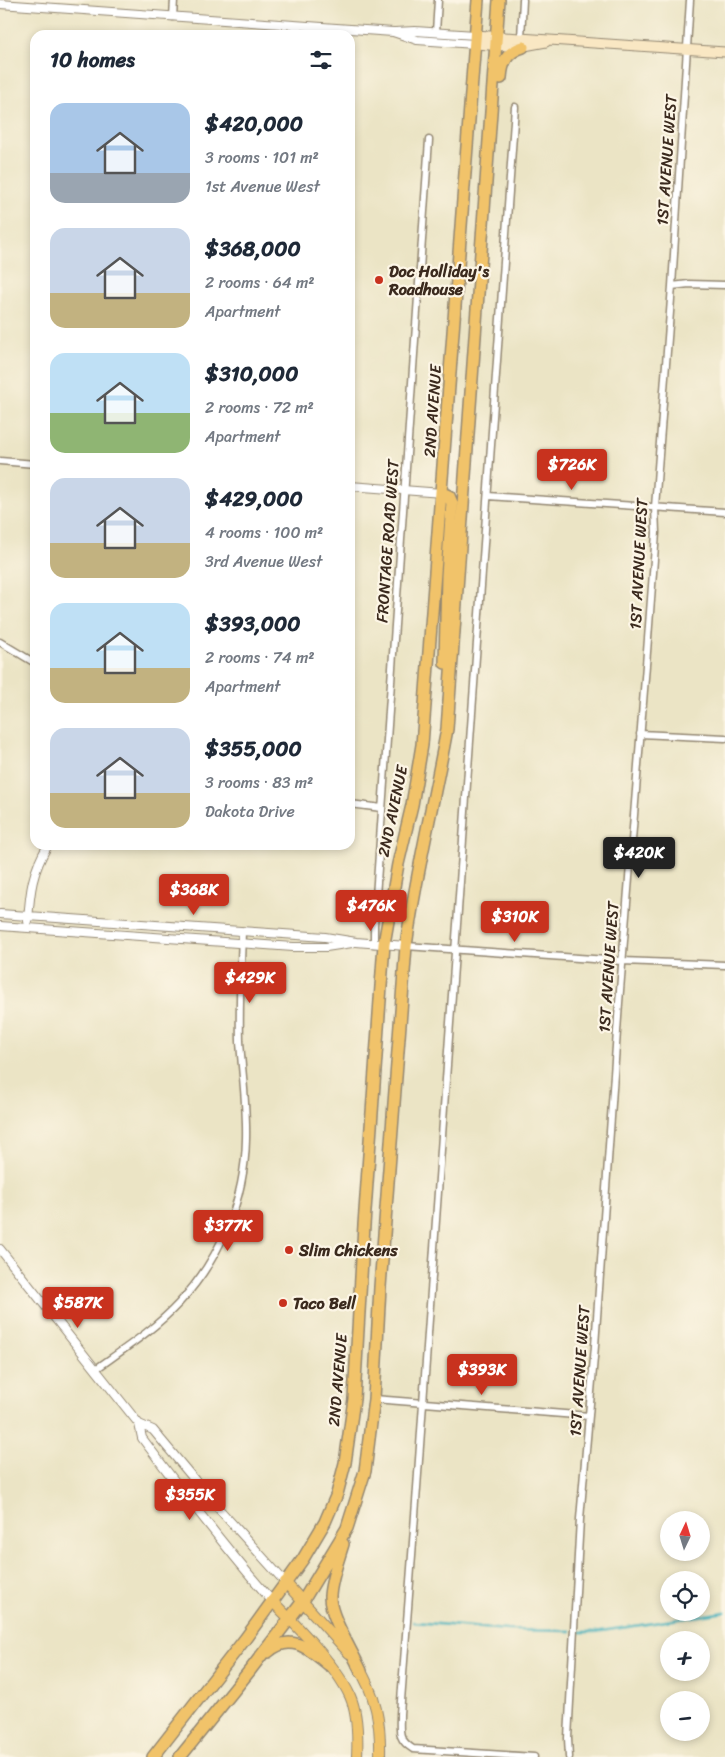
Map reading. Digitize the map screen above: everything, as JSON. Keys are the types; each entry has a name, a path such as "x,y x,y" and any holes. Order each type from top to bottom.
{"highway":[{"name":"2ND AVENUE","path":"156,1754 246,1639 303,1559 325,1522 337,1494 345,1463 354,1399 379,944 412,805 422,745 478,0"},
{"path":"361,1671 330,1602 333,1581 364,1471 374,1400 380,1287 406,946 413,896 447,729 499,0"},
{"path":"484,206 494,160 501,68 508,55 517,49 522,42"},
{"path":"440,767 443,728 447,576 452,503 448,496 442,493"},
{"path":"180,1757 303,1602 347,1528"},
{"path":"251,1669 269,1651 279,1644 289,1642 312,1651 329,1665"}],"main road":[{"path":"475,39 522,42 561,40 725,52"},
{"path":"285,1582 350,1654 370,1687 375,1701 380,1734 380,1757"},
{"path":"272,1601 329,1665 350,1696 357,1735 357,1757"}],"street":[{"path":"173,16 174,0"},
{"path":"436,32 438,0"},
{"path":"522,42 523,0"},
{"name":"1ST AVENUE WEST","path":"569,1757 568,1738 580,1519 656,533 655,508 672,286 690,0"},
{"path":"0,4 393,32 436,32 475,39"},
{"path":"393,32 417,40 475,39"},
{"path":"515,107 400,1734 404,1743 413,1749 534,1757"},
{"name":"FRONTAGE ROAD WEST","path":"379,944 374,925 429,140"},
{"path":"672,286 690,284 725,285"},
{"path":"0,461 30,464"},
{"path":"355,486 442,493"},
{"path":"488,496 725,512"},
{"path":"0,642 30,660"},
{"path":"640,734 705,739 725,738"},
{"path":"355,805 382,808"},
{"path":"27,928 32,880 45,850"},
{"path":"0,914 325,937 356,942 406,946 725,966"},
{"path":"0,926 242,944 312,947 356,942"},
{"path":"96,1369 157,1324 188,1293 209,1264 235,1208 244,1167 246,1138 240,1024 242,931"},
{"path":"0,1249 139,1424 142,1438 215,1534 272,1601"},
{"path":"374,1400 423,1402 589,1416"},
{"path":"139,1424 153,1430 219,1510 285,1582"}],"waterway":[{"path":"578,1632 595,1632 725,1612"},
{"path":"414,1622 507,1630 571,1631"}],"place":[{"name":"Doc Holliday's Roadhouse","path":"379,280"},
{"name":"Slim Chickens","path":"289,1250"},
{"name":"Taco Bell","path":"283,1303"}]}
